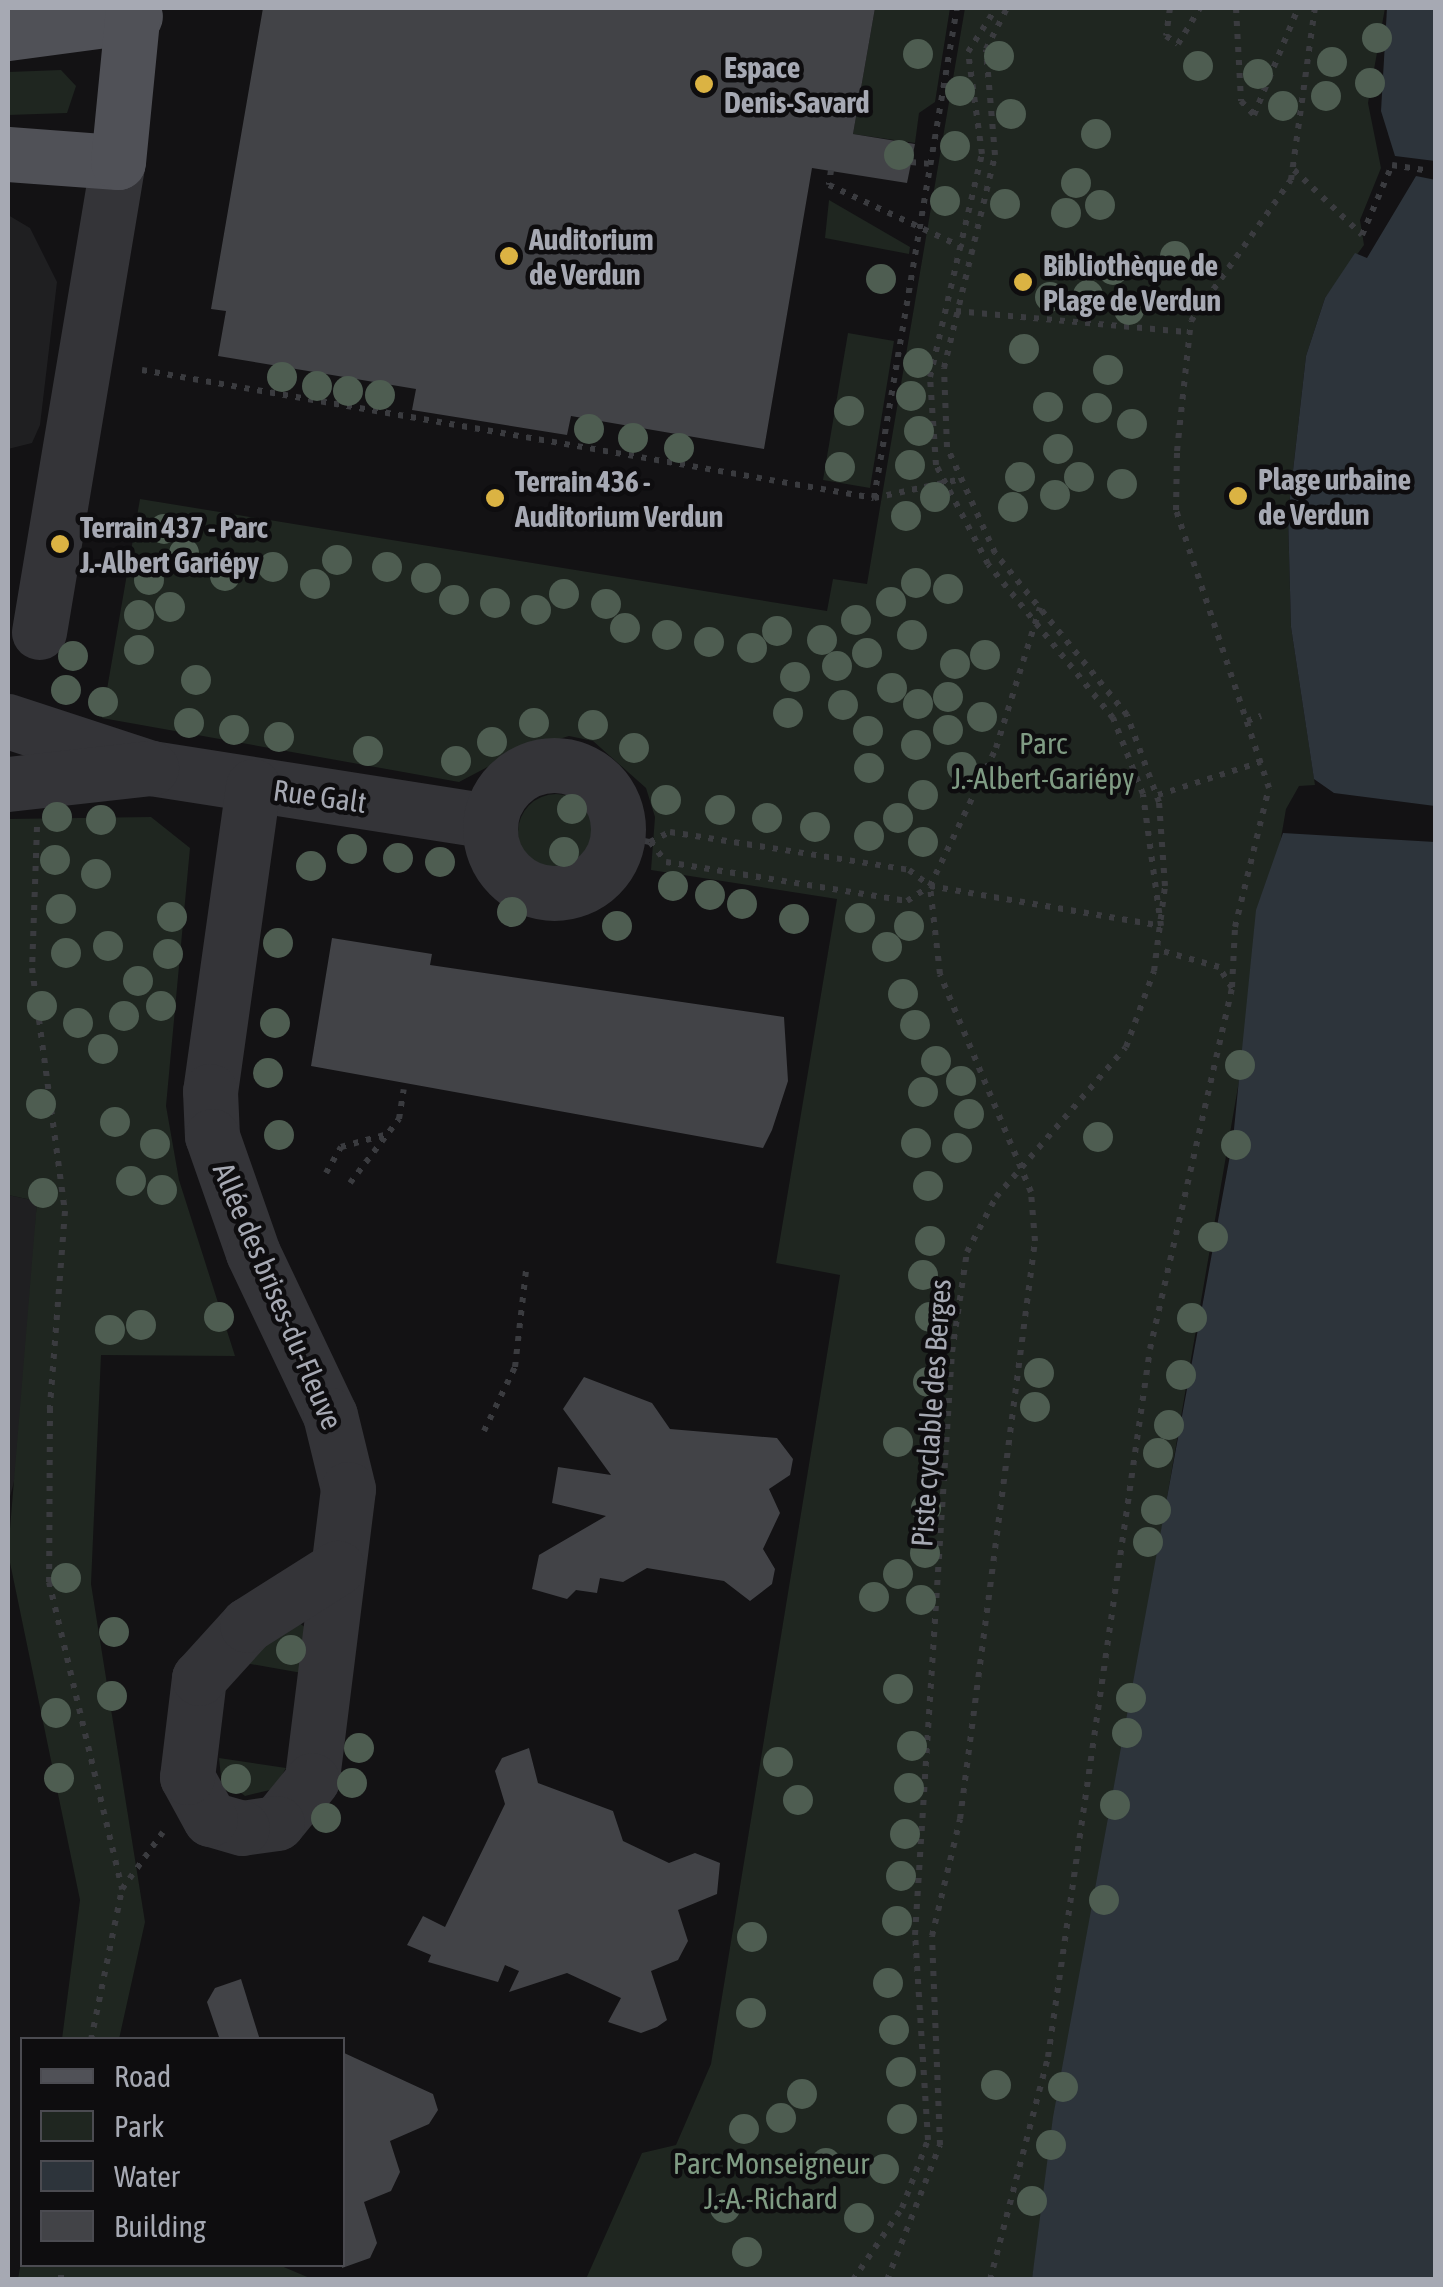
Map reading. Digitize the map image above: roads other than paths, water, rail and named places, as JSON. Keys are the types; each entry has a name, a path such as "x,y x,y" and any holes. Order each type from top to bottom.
{"main road":[{"path":"8,33 137,10 118,162 8,154"}],"street":[{"path":"38,632 118,162"},
{"name":"Rue Galt","path":"8,721 152,768 490,821"},
{"path":"558,764 598,781 634,839 604,869 553,893 512,877 490,821 513,780 558,764"},
{"name":"Rue Galt","path":"22,796 152,768"},
{"name":"Allée des brises-du-Fleuve","path":"253,786 210,1092 212,1136 253,1253 344,1453 338,1568 312,1780 297,1805 277,1823 242,1828 210,1819 196,1802 187,1777 198,1678 247,1625 338,1568"}],"water":[{"path":"1387,8 1435,8 1435,161 1395,156 1381,111"},
{"path":"1416,176 1436,180 1435,806 1334,793 1314,779 1291,627 1288,515 1306,356 1325,298 1355,253 1367,258"},
{"path":"1283,833 1435,842 1435,2279 1032,2279 1053,2117 1233,1139 1256,910"}],"place":[{"name":"Espace Denis-Savard","path":"704,84"},
{"name":"Auditorium de Verdun","path":"509,256"},
{"name":"Bibliothèque de Plage de Verdun","path":"1023,282"},
{"name":"Plage urbaine de Verdun","path":"1238,496"},
{"name":"Terrain 436 - Auditorium Verdun","path":"495,498"},
{"name":"Terrain 437 - Parc J.-Albert Gariépy","path":"60,544"}],"park label":[{"name":"Parc J.-Albert-Gariépy","path":"1043,760"},
{"name":"Parc Monseigneur J.-A.-Richard","path":"771,2180"}]}
